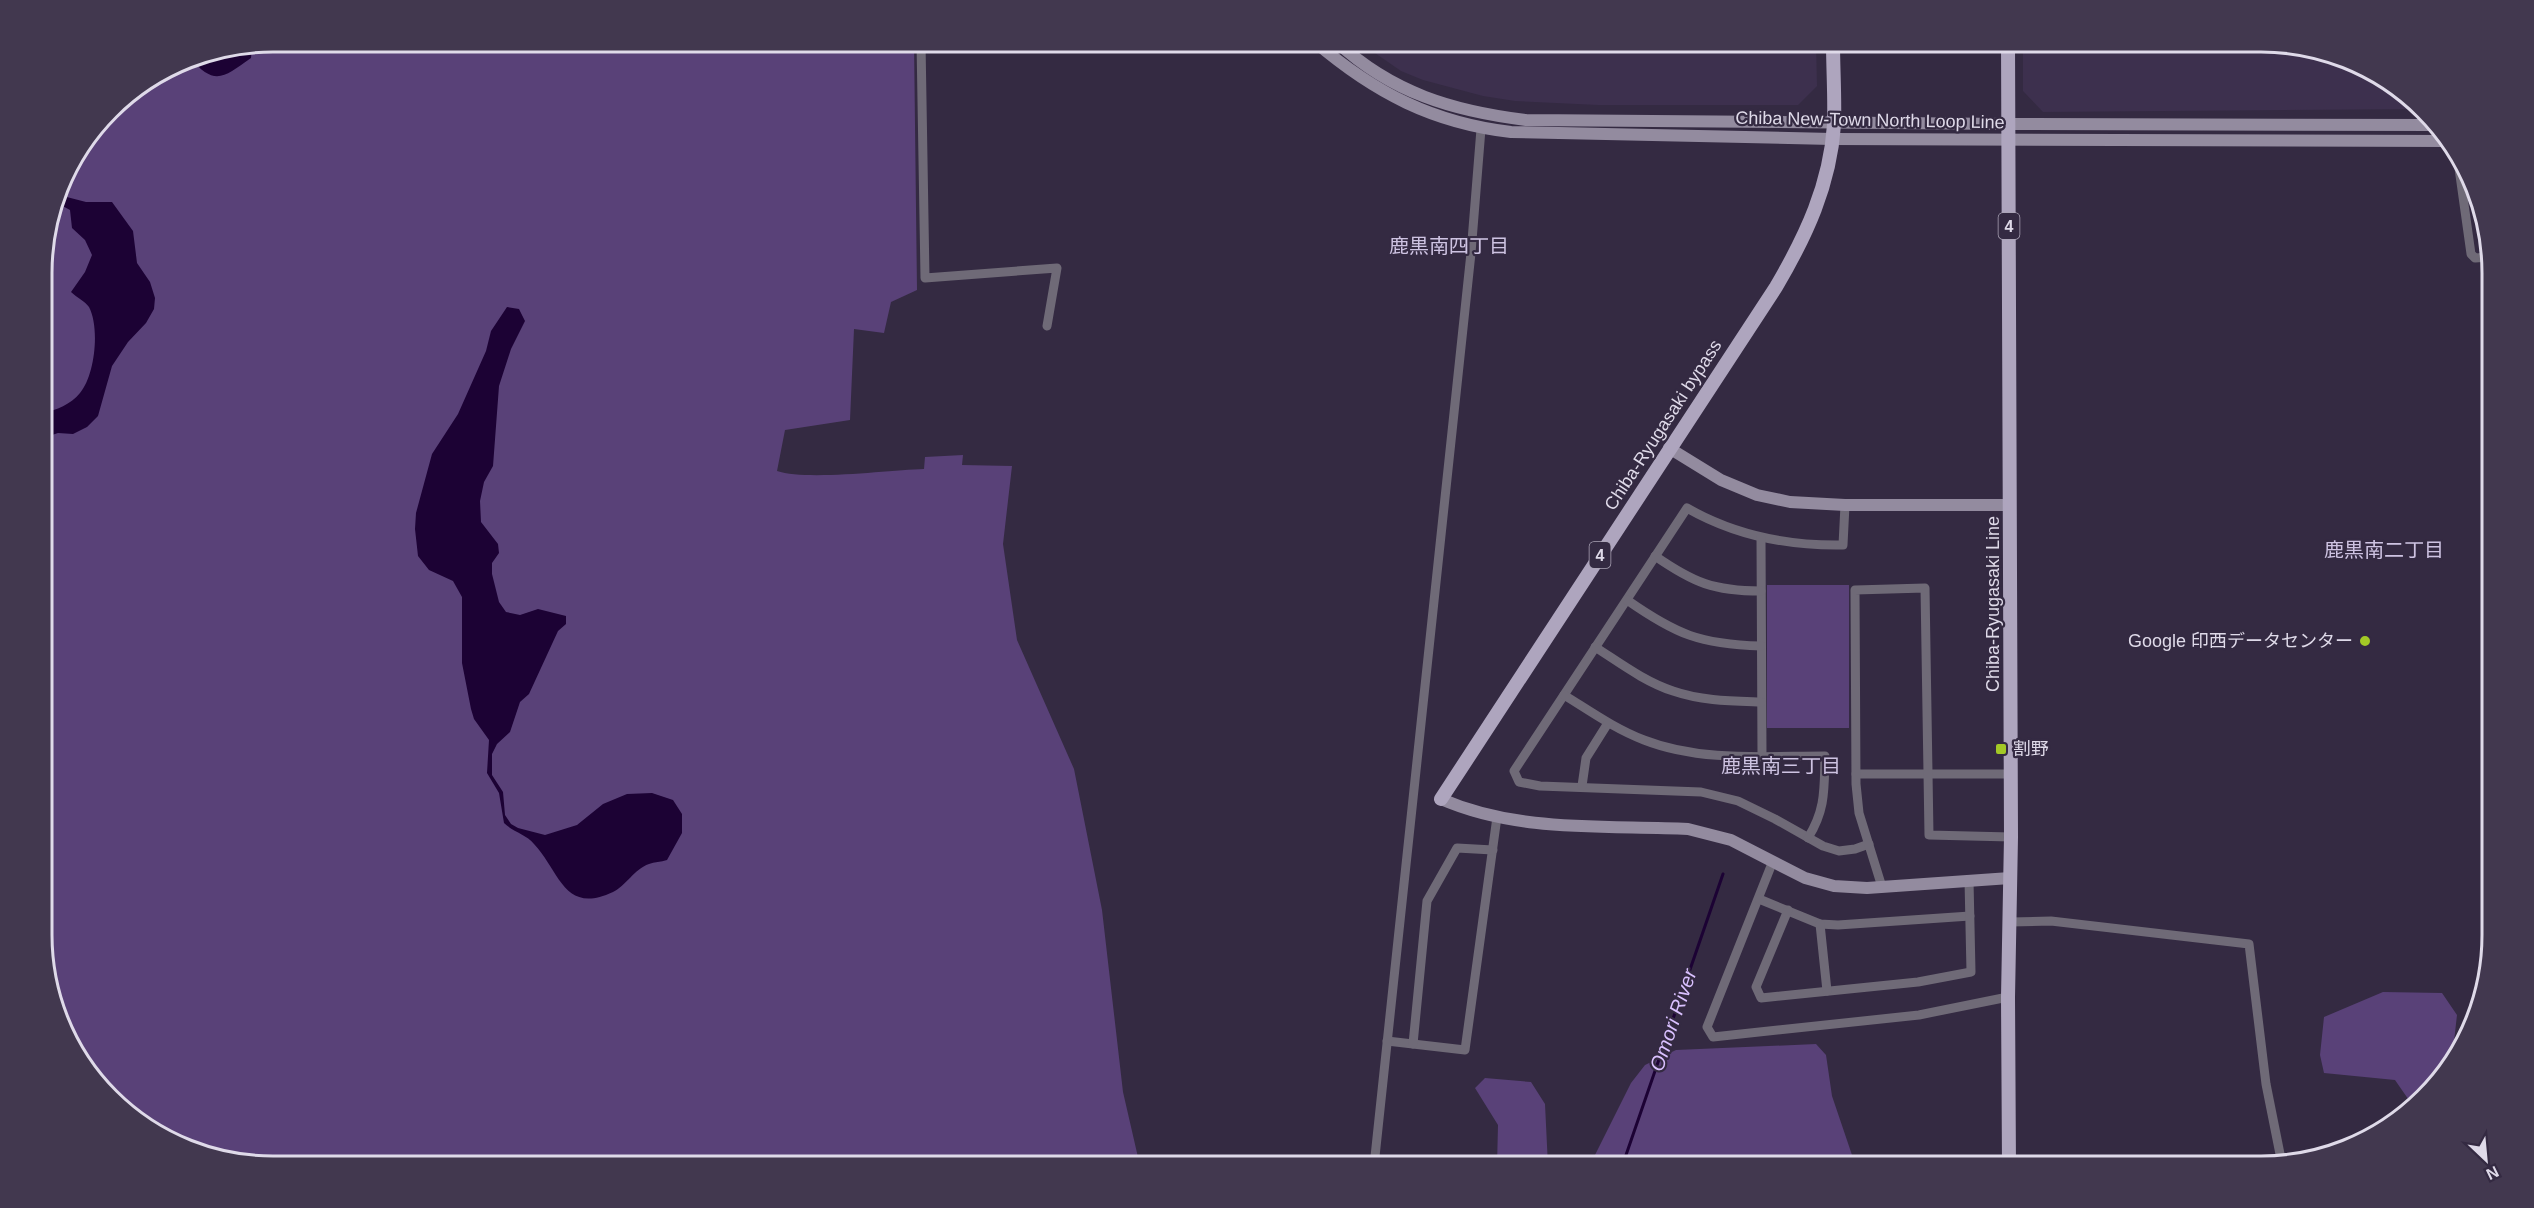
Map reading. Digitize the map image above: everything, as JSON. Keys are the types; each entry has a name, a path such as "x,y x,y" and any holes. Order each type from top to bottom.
{"main road":[{"name":"Chiba New-Town North Loop Line","path":"1328,52 1347,68 1391,96 1435,115 1482,129 1527,133 1832,139 2437,141"},
{"name":"Chiba New-Town North Loop Line","path":"1349,52 1368,68 1405,89 1454,108 1491,116 1526,120 2424,125"},
{"name":"Chiba-Ryugasaki bypass","path":"1441,799 1776,287 1801,243 1822,192 1832,139 1833,52"},
{"name":"Chiba-Ryugasaki Line","path":"2008,52 2011,774 2008,996 2009,1156"},
{"path":"1669,448 1721,480 1757,495 1790,502 1845,506 2010,505"},
{"path":"1441,799 1497,817 1561,826 1688,829 1731,840 1805,878 1834,886 1882,887 2010,878"}],"street":[{"path":"921,52 925,278 1057,268 1047,326"},
{"path":"1375,1156 1470,264 1482,129"},
{"path":"2461,179 2471,254 2475,258 2481,258"},
{"path":"1845,506 1843,545 1813,546 1736,532 1688,508 1514,771 1519,782 1540,786 1701,792 1738,801 1808,838 1839,851 1869,844"},
{"path":"1761,538 1762,756"},
{"path":"1655,556 1678,572 1704,585 1732,591 1761,591"},
{"path":"1882,887 1859,813 1856,774 1855,590 1926,588 1929,835 2011,837"},
{"path":"1627,600 1656,620 1688,636 1724,645 1761,646"},
{"path":"1595,647 1632,671 1672,691 1717,701 1761,702"},
{"path":"1564,695 1608,723 1644,740 1682,752 1722,756 1825,756 1824,803 1818,821 1808,838"},
{"path":"1582,786 1586,758 1608,723"},
{"path":"1856,774 2011,774"},
{"path":"1387,1041 1465,1050 1497,817"},
{"path":"1413,1044 1427,901 1457,848 1492,850"},
{"path":"1773,861 1707,1027 1713,1036 1919,1015 2008,996"},
{"path":"1788,910 1756,987 1761,998 1918,982 1971,972 1969,880"},
{"path":"1759,899 1820,924 1860,925 1970,916"},
{"path":"2010,922 2051,921 2249,944 2266,1084 2280,1155"},
{"path":"1820,924 1827,991"}],"shaded area":[{"path":"273,52 914,52 917,290 891,302 884,333 854,329 850,420 785,430 777,471 790,474 827,475 924,469 925,457 963,455 962,465 1012,466 1003,544 1017,640 1074,769 1102,910 1123,1092 1138,1156 273,1156 244,1154 189,1139 139,1110 117,1091 98,1069 75,1032 64,1006 54,964 52,935 52,273 54,244 69,189 98,139 117,117 139,98 176,75 202,64 244,54"},
{"path":"1373,52 1816,52 1817,86 1798,105 1598,105 1515,101 1483,96 1423,80 1401,71"},
{"path":"2023,52 2261,52 2290,54 2345,69 2371,82 2408,109 2043,112 2023,91"},
{"path":"251,54 251,58 234,70 220,76 206,73 198,66 216,60"},
{"path":"66,197 86,202 112,202 133,231 137,263 150,282 155,298 154,309 146,323 128,342 112,366 98,416 87,427 73,434 52,435 52,410 72,400 85,385 92,363 95,339 89,307 71,292 85,272 92,255 85,240 72,228 70,210 63,206"},
{"path":"507,307 519,309 525,321 511,349 499,386 493,466 484,482 480,501 481,522 498,544 499,553 492,563 492,574 499,602 506,612 520,615 538,609 566,616 566,624 558,631 529,694 520,702 510,732 497,744 492,754 492,775 503,792 505,815 511,824 518,828 545,835 577,825 603,804 627,794 652,793 673,800 682,814 682,833 667,860 644,866 618,889 597,898 584,898 573,894 565,887 531,841 504,823 499,793 487,773 489,740 474,719 462,663 462,597 453,581 429,570 418,556 416,513 432,454 458,414 486,351 491,331"},
{"path":"1767,585 1849,585 1849,728 1767,728"},
{"path":"2383,992 2442,993 2457,1015 2452,1045 2436,1069 2408,1099 2395,1080 2324,1073 2320,1055 2324,1017"},
{"path":"1816,1044 1826,1055 1832,1096 1852,1156 1594,1156 1631,1083 1645,1065 1676,1050"},
{"path":"1485,1078 1531,1082 1545,1104 1548,1156 1497,1156 1498,1125 1475,1088"}],"waterway":[{"name":"Omori River","path":"1626,1156 1723,874"}],"place":[{"name":"Google 印西データセンター","path":"2365,641"},
{"name":"割野","path":"2001,749"}],"district":[{"name":"鹿黒南四丁目","path":"1449,246"},
{"name":"鹿黒南二丁目","path":"2384,550"},
{"name":"鹿黒南三丁目","path":"1781,766"}]}
